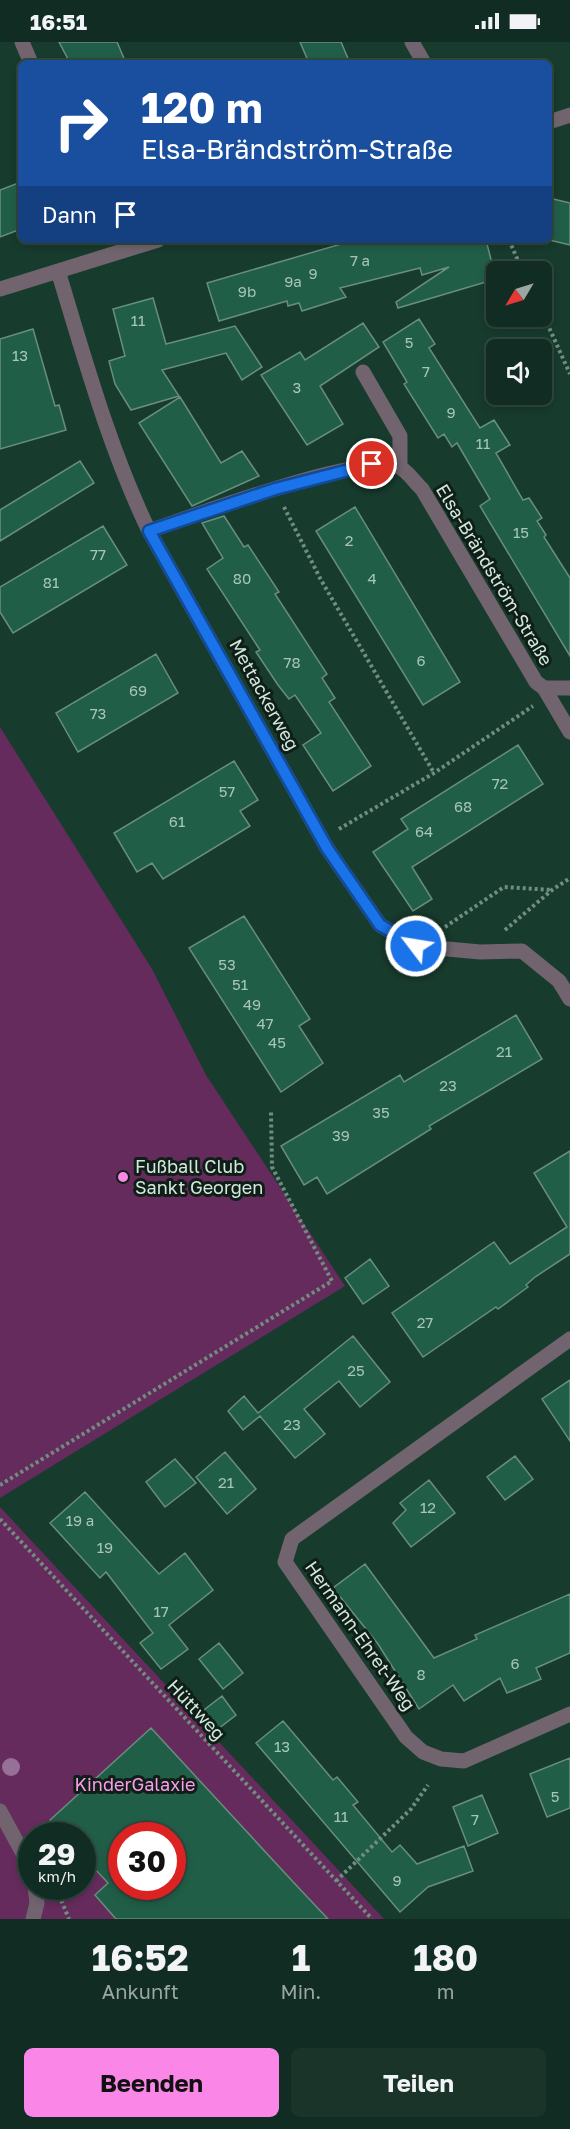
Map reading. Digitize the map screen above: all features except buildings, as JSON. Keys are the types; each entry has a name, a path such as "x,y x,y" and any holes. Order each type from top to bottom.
{"street":[{"path":"22,42 31,60"},
{"path":"412,42 422,60"},
{"path":"552,121 570,116"},
{"path":"101,243 105,256"},
{"path":"0,289 148,243"},
{"name":"Mettackerweg","path":"58,271 115,453 149,531 322,839 380,925 416,946 480,952 522,951 559,981 570,999"},
{"path":"149,531 275,489 372,464 400,467 400,436 363,372"},
{"name":"Elsa-Brändström-Straße","path":"400,467 422,489 536,682 544,688 569,687"},
{"path":"544,688 570,732"},
{"name":"Hermann-Ehret-Weg","path":"570,1339 291,1539 285,1562 406,1737 423,1752 441,1759 464,1761 570,1714"},
{"path":"0,1811 18,1844"},
{"path":"33,1919 37,1900"}],"path":[{"path":"510,243 518,261"},
{"path":"549,327 570,374"},
{"path":"275,489 321,580 434,773"},
{"path":"322,839 434,773 534,705 544,688"},
{"path":"480,952 552,890 570,878"},
{"path":"416,946 504,886 552,890"},
{"path":"0,1485 332,1281 272,1167 271,1112"},
{"name":"Hüttweg","path":"0,1519 372,1919"},
{"path":"336,1881 411,1809 428,1785"},
{"path":"61,1900 69,1919"}],"green space":[{"name":"Fußball Club Sankt Georgen","path":"0,727 152,969 206,1075 345,1286 0,1498"},
{"name":"KinderGalaxie","path":"0,1507 384,1919 0,1919"}],"place":[{"name":"Fußball Club Sankt Georgen","path":"123,1177"}],"route":[{"path":"372,464 275,489 149,531 327,848 380,925 416,946"}]}
